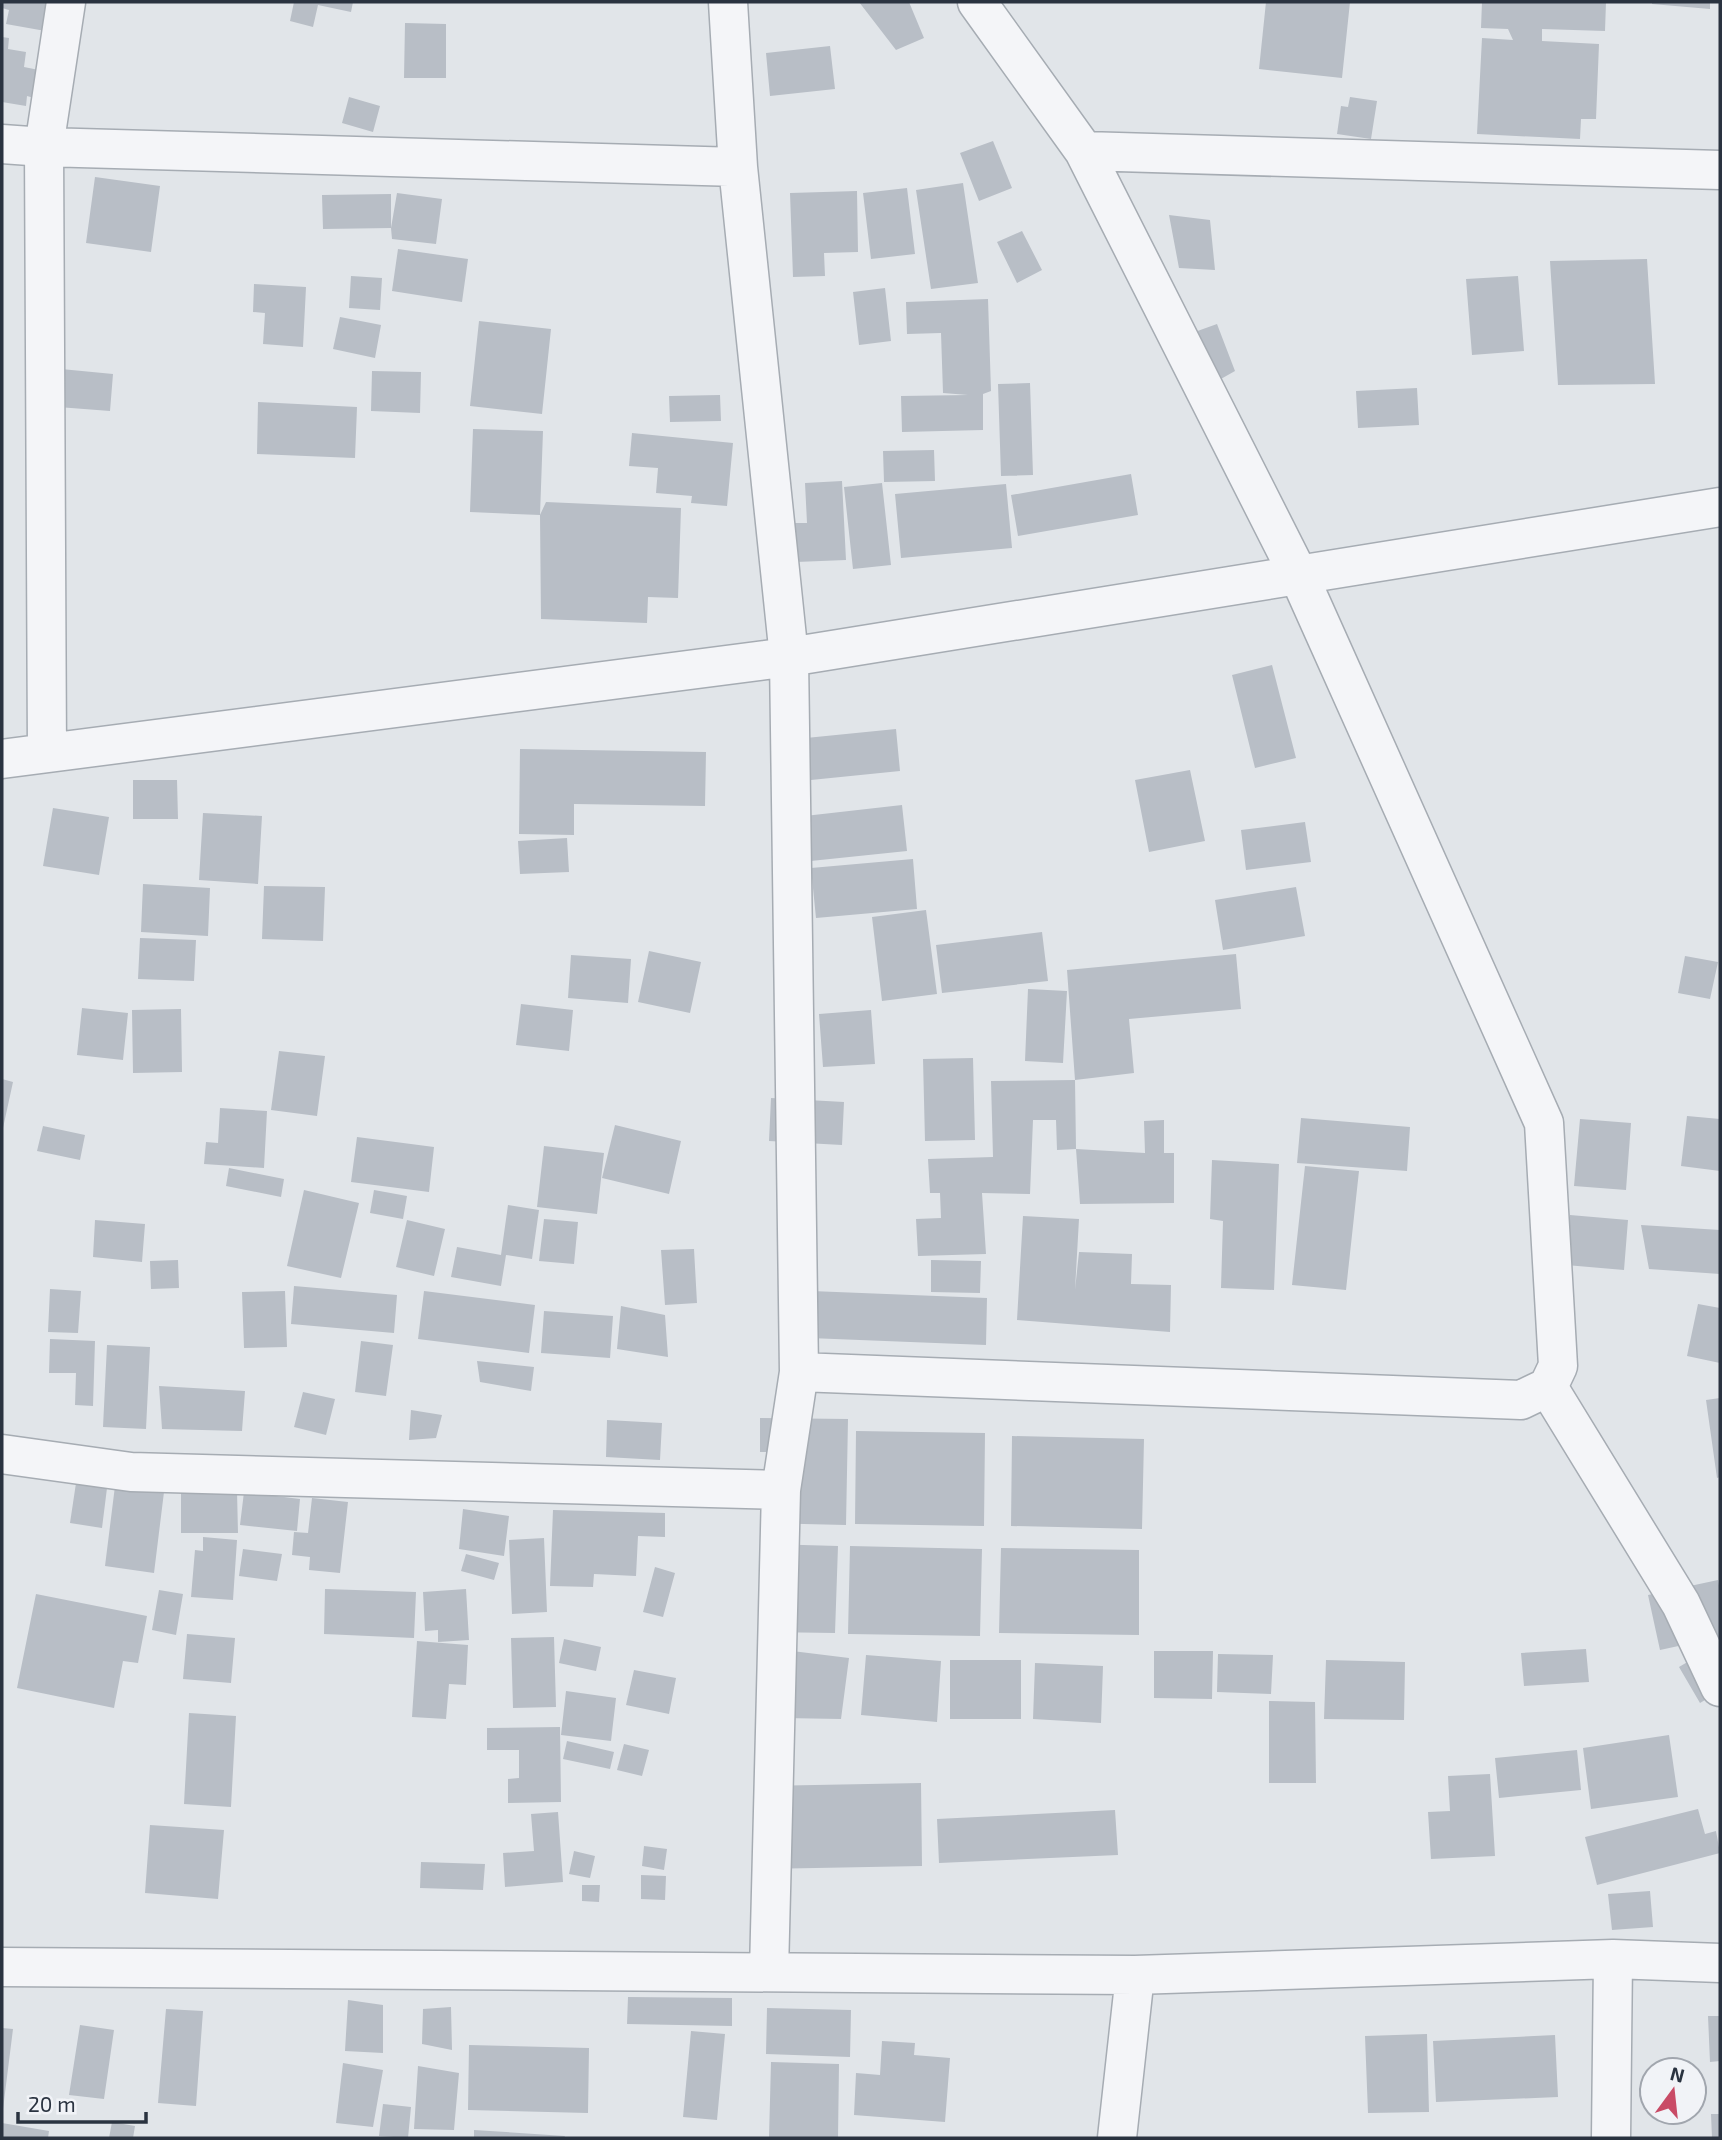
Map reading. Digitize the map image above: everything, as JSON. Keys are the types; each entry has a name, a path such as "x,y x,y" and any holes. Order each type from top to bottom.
{"street":[{"path":"47,753 44,147 66,2"},
{"path":"728,2 738,167 789,657 799,1371 781,1490 768,1972"},
{"path":"799,1371 1521,1401 1548,1387 1558,1366 1544,1123 1299,576 1084,151 977,2"},
{"path":"2,144 738,167"},
{"path":"1084,151 1720,170"},
{"path":"2,758 789,657 1720,507"},
{"path":"1548,1387 1681,1604 1720,1687"},
{"path":"2,1454 131,1472 781,1490"},
{"path":"2,1967 1135,1975 1612,1959 1720,1963"},
{"path":"1611,2138 1612,1959"},
{"path":"1117,2138 1135,1975"}],"building":[{"path":"2,2 57,2 51,32 6,24 9,10 2,8"},
{"path":"294,2 353,2 351,12 318,5 313,27 290,21"},
{"path":"859,2 909,2 924,38 896,50"},
{"path":"1266,2 1350,2 1342,78 1259,69"},
{"path":"1482,2 1606,2 1605,31 1542,29 1542,41 1599,44 1596,119 1581,119 1580,139 1477,134 1482,38 1513,40 1508,29 1481,28"},
{"path":"1710,2 1710,9 1652,4"},
{"path":"405,23 446,24 446,78 404,78"},
{"path":"2,37 9,38 8,49 26,52 24,67 39,70 34,98 27,96 26,106 2,102"},
{"path":"830,46 835,89 770,96 766,53"},
{"path":"349,97 380,106 373,132 342,123"},
{"path":"1350,97 1377,101 1371,139 1337,134 1341,106 1348,107"},
{"path":"993,141 1012,188 979,201 960,153"},
{"path":"95,177 160,186 151,252 86,243"},
{"path":"963,183 978,283 931,289 916,190"},
{"path":"907,188 915,254 871,259 863,193"},
{"path":"857,191 858,252 824,253 825,276 793,277 790,193"},
{"path":"397,193 442,199 436,244 392,239 391,228"},
{"path":"391,194 391,228 323,229 322,195"},
{"path":"1169,215 1210,220 1215,270 1179,268"},
{"path":"1022,231 1042,270 1017,283 997,242"},
{"path":"398,249 468,259 462,302 392,291"},
{"path":"1647,259 1655,384 1558,385 1550,261"},
{"path":"351,276 382,278 380,310 349,308"},
{"path":"1518,276 1524,351 1472,355 1466,279"},
{"path":"254,284 306,287 303,347 263,344 265,313 253,312"},
{"path":"885,288 891,341 859,345 853,292"},
{"path":"988,299 991,391 983,394 983,430 902,432 901,396 968,395 943,393 941,333 907,334 906,302"},
{"path":"340,317 381,325 375,358 333,349"},
{"path":"479,321 551,329 542,414 470,406"},
{"path":"1217,324 1235,371 1212,384 1178,338"},
{"path":"61,369 113,374 110,411 58,407"},
{"path":"372,371 421,372 420,413 371,411"},
{"path":"1030,383 1033,475 1001,476 998,384"},
{"path":"1417,388 1419,425 1358,428 1356,391"},
{"path":"720,395 721,421 670,422 669,396"},
{"path":"258,402 357,407 355,458 257,454"},
{"path":"473,429 543,431 540,515 470,512"},
{"path":"632,433 733,443 727,506 691,503 692,496 656,493 658,468 629,466"},
{"path":"934,450 935,481 884,482 883,451"},
{"path":"1131,474 1138,515 1018,536 1011,495"},
{"path":"842,481 846,560 796,562 794,523 807,523 805,483"},
{"path":"882,483 891,565 853,569 844,487"},
{"path":"1006,484 1012,548 901,558 895,494"},
{"path":"546,502 681,508 678,598 648,597 647,623 541,619 540,515"},
{"path":"1272,665 1296,758 1255,768 1232,675"},
{"path":"896,729 900,771 801,781 796,739"},
{"path":"520,749 706,752 705,806 574,804 574,835 519,834"},
{"path":"1190,770 1205,841 1149,852 1135,780"},
{"path":"133,780 177,780 178,819 133,819"},
{"path":"902,805 907,851 801,862 796,817"},
{"path":"53,808 109,817 99,875 43,866"},
{"path":"203,813 262,816 258,884 199,880"},
{"path":"1305,822 1311,862 1246,870 1241,830"},
{"path":"567,838 569,872 520,874 518,841"},
{"path":"913,859 917,909 816,918 811,868"},
{"path":"143,884 210,888 208,936 141,932"},
{"path":"264,886 325,887 323,941 262,939"},
{"path":"1296,887 1305,936 1223,950 1215,900"},
{"path":"926,910 937,994 882,1001 872,917"},
{"path":"1042,932 1048,981 942,993 936,945"},
{"path":"140,938 196,940 194,981 138,979"},
{"path":"649,951 701,962 690,1013 638,1002"},
{"path":"1236,954 1241,1009 1129,1019 1134,1073 1075,1080 1067,970"},
{"path":"571,955 631,959 628,1003 568,998"},
{"path":"1685,956 1718,962 1710,999 1678,993"},
{"path":"1028,989 1067,991 1063,1063 1025,1061"},
{"path":"521,1004 573,1010 569,1051 516,1045"},
{"path":"82,1008 128,1013 123,1060 77,1055"},
{"path":"181,1009 182,1072 133,1073 132,1010"},
{"path":"871,1010 875,1064 823,1067 819,1014"},
{"path":"279,1051 325,1056 317,1116 271,1110"},
{"path":"973,1058 975,1140 925,1141 923,1059"},
{"path":"2,1079 13,1082 3,1128 2,1128"},
{"path":"1075,1080 1076,1149 1057,1150 1056,1120 1033,1120 1030,1194 982,1193 986,1254 918,1256 916,1219 941,1218 940,1193 930,1193 928,1159 993,1157 991,1081"},
{"path":"771,1098 844,1102 842,1145 769,1141"},
{"path":"220,1108 267,1111 264,1168 204,1164 206,1142 218,1143"},
{"path":"1687,1116 1720,1119 1720,1171 1681,1166"},
{"path":"1301,1118 1410,1127 1407,1171 1297,1163"},
{"path":"1580,1119 1631,1123 1626,1190 1574,1186"},
{"path":"1164,1120 1164,1153 1174,1153 1174,1203 1080,1204 1076,1149 1145,1153 1144,1121"},
{"path":"615,1125 681,1141 669,1194 602,1178"},
{"path":"43,1126 85,1135 80,1160 37,1151"},
{"path":"357,1137 434,1147 429,1192 351,1182"},
{"path":"544,1146 604,1153 597,1214 537,1207"},
{"path":"1212,1160 1279,1164 1274,1290 1221,1288 1223,1221 1210,1219"},
{"path":"1305,1166 1359,1171 1346,1290 1292,1285"},
{"path":"229,1168 284,1179 281,1197 226,1186"},
{"path":"304,1190 359,1203 341,1278 287,1266"},
{"path":"374,1190 407,1196 403,1219 370,1213"},
{"path":"508,1205 539,1210 532,1259 506,1255 501,1286 451,1277 457,1247 501,1255"},
{"path":"1570,1215 1628,1220 1624,1270 1566,1265"},
{"path":"1023,1216 1079,1219 1075,1290 1079,1252 1132,1254 1131,1284 1171,1285 1170,1332 1017,1320"},
{"path":"544,1219 578,1222 574,1264 539,1261"},
{"path":"95,1220 145,1224 142,1262 93,1257"},
{"path":"407,1220 445,1229 434,1276 396,1267"},
{"path":"1641,1225 1720,1230 1720,1274 1649,1269"},
{"path":"694,1249 697,1303 665,1305 661,1250"},
{"path":"178,1260 179,1288 151,1289 150,1261"},
{"path":"931,1260 981,1261 980,1293 931,1292"},
{"path":"294,1286 397,1295 394,1333 291,1324"},
{"path":"50,1289 81,1291 78,1333 48,1332"},
{"path":"786,1290 987,1298 986,1345 784,1337"},
{"path":"285,1291 287,1347 244,1348 242,1292"},
{"path":"424,1291 535,1305 529,1353 418,1339"},
{"path":"1698,1304 1720,1308 1720,1363 1687,1356"},
{"path":"621,1306 665,1315 668,1357 617,1349"},
{"path":"544,1311 613,1316 610,1358 541,1353"},
{"path":"50,1339 95,1341 93,1406 75,1405 76,1373 49,1373"},
{"path":"361,1341 393,1345 386,1396 355,1392"},
{"path":"107,1345 150,1347 146,1429 103,1427"},
{"path":"477,1361 534,1367 531,1391 480,1382"},
{"path":"159,1386 245,1391 242,1431 162,1429"},
{"path":"303,1392 335,1399 326,1435 294,1427"},
{"path":"1720,1398 1720,1477 1717,1478 1706,1400"},
{"path":"411,1410 442,1415 436,1438 409,1440"},
{"path":"760,1418 848,1419 846,1525 762,1523 784,1452 760,1452"},
{"path":"607,1420 662,1423 660,1460 606,1457"},
{"path":"856,1431 985,1433 984,1526 855,1524"},
{"path":"1012,1436 1144,1439 1142,1529 1011,1526"},
{"path":"76,1483 107,1488 102,1528 70,1523"},
{"path":"115,1486 164,1492 154,1573 105,1566"},
{"path":"181,1491 237,1491 238,1533 181,1533"},
{"path":"244,1492 300,1499 297,1531 240,1525"},
{"path":"312,1498 348,1502 340,1573 309,1570 310,1557 292,1555 294,1532 308,1533"},
{"path":"463,1509 509,1516 504,1556 459,1549"},
{"path":"553,1510 665,1513 665,1537 638,1536 636,1576 594,1574 593,1587 550,1586"},
{"path":"203,1537 237,1540 233,1600 191,1597 195,1550 203,1551"},
{"path":"544,1538 547,1612 512,1614 509,1540"},
{"path":"768,1544 838,1546 835,1633 766,1632"},
{"path":"850,1546 982,1549 980,1636 848,1634"},
{"path":"1001,1548 1139,1550 1139,1635 999,1633"},
{"path":"243,1549 282,1554 277,1581 239,1576"},
{"path":"466,1554 499,1563 494,1580 461,1571"},
{"path":"655,1567 675,1573 663,1617 643,1612"},
{"path":"1718,1580 1720,1637 1660,1650 1648,1595"},
{"path":"325,1589 416,1592 414,1638 324,1634"},
{"path":"466,1589 469,1640 438,1642 438,1630 425,1631 423,1592"},
{"path":"159,1590 183,1594 176,1635 152,1630"},
{"path":"36,1594 147,1616 138,1663 123,1661 114,1708 17,1688"},
{"path":"187,1634 235,1638 231,1683 183,1679"},
{"path":"554,1637 556,1707 513,1708 511,1638"},
{"path":"564,1639 601,1647 596,1671 559,1663"},
{"path":"417,1641 468,1645 466,1685 449,1684 446,1719 412,1717"},
{"path":"1586,1649 1589,1682 1524,1686 1521,1653"},
{"path":"784,1650 849,1658 841,1719 783,1718"},
{"path":"1154,1651 1213,1651 1212,1699 1154,1698"},
{"path":"1706,1651 1720,1691 1700,1703 1679,1667"},
{"path":"1218,1654 1273,1655 1271,1694 1217,1692"},
{"path":"866,1655 941,1661 937,1722 861,1715"},
{"path":"950,1660 1021,1660 1021,1719 950,1719"},
{"path":"1326,1660 1405,1662 1404,1720 1324,1719"},
{"path":"1035,1663 1103,1666 1101,1723 1033,1719"},
{"path":"634,1670 676,1678 669,1714 626,1705"},
{"path":"566,1691 616,1698 611,1741 561,1735"},
{"path":"1269,1701 1315,1702 1316,1783 1269,1783"},
{"path":"189,1713 236,1716 231,1807 184,1804"},
{"path":"560,1727 561,1802 508,1803 508,1779 519,1778 519,1750 487,1750 487,1728"},
{"path":"1669,1735 1678,1797 1591,1809 1583,1748"},
{"path":"567,1741 614,1752 610,1769 563,1759"},
{"path":"624,1744 649,1750 642,1776 617,1770"},
{"path":"1577,1750 1581,1790 1499,1798 1495,1758"},
{"path":"1490,1774 1495,1856 1431,1859 1428,1812 1450,1811 1448,1776"},
{"path":"921,1783 922,1866 760,1869 758,1786"},
{"path":"1698,1809 1705,1834 1716,1831 1720,1853 1597,1885 1585,1837"},
{"path":"1115,1810 1118,1855 939,1863 937,1819"},
{"path":"558,1812 563,1882 505,1887 503,1853 534,1851 531,1814"},
{"path":"150,1825 224,1830 218,1899 145,1893"},
{"path":"644,1846 667,1849 664,1870 642,1866"},
{"path":"574,1851 595,1856 590,1878 569,1874"},
{"path":"421,1862 485,1864 483,1890 420,1888"},
{"path":"641,1875 666,1876 665,1900 641,1899"},
{"path":"582,1885 600,1885 599,1902 582,1901"},
{"path":"1650,1891 1653,1927 1612,1930 1608,1894"},
{"path":"628,1997 732,1998 732,2026 627,2024"},
{"path":"348,2000 383,2005 383,2053 345,2051"},
{"path":"451,2007 452,2050 422,2044 423,2009"},
{"path":"767,2008 851,2010 850,2057 766,2054"},
{"path":"166,2009 203,2011 196,2106 158,2103"},
{"path":"1708,2016 1720,2016 1720,2061 1710,2062"},
{"path":"80,2025 114,2030 104,2099 69,2095"},
{"path":"2,2028 13,2029 3,2109 2,2109"},
{"path":"691,2031 725,2034 717,2120 683,2117"},
{"path":"1427,2034 1429,2112 1368,2113 1365,2036"},
{"path":"1555,2035 1558,2097 1436,2102 1433,2041"},
{"path":"882,2041 915,2043 914,2055 950,2058 945,2122 854,2115 856,2073 880,2075"},
{"path":"469,2045 589,2048 588,2113 468,2110"},
{"path":"771,2062 839,2064 838,2138 769,2138"},
{"path":"343,2063 383,2070 373,2127 336,2123"},
{"path":"418,2066 459,2073 454,2130 414,2129"},
{"path":"383,2104 411,2107 408,2138 379,2136"},
{"path":"1711,2114 1720,2114 1720,2138 1712,2138"},
{"path":"112,2122 135,2126 133,2138 109,2138"},
{"path":"2,2123 49,2131 48,2138 2,2138"},
{"path":"474,2130 565,2136 474,2138"}]}
